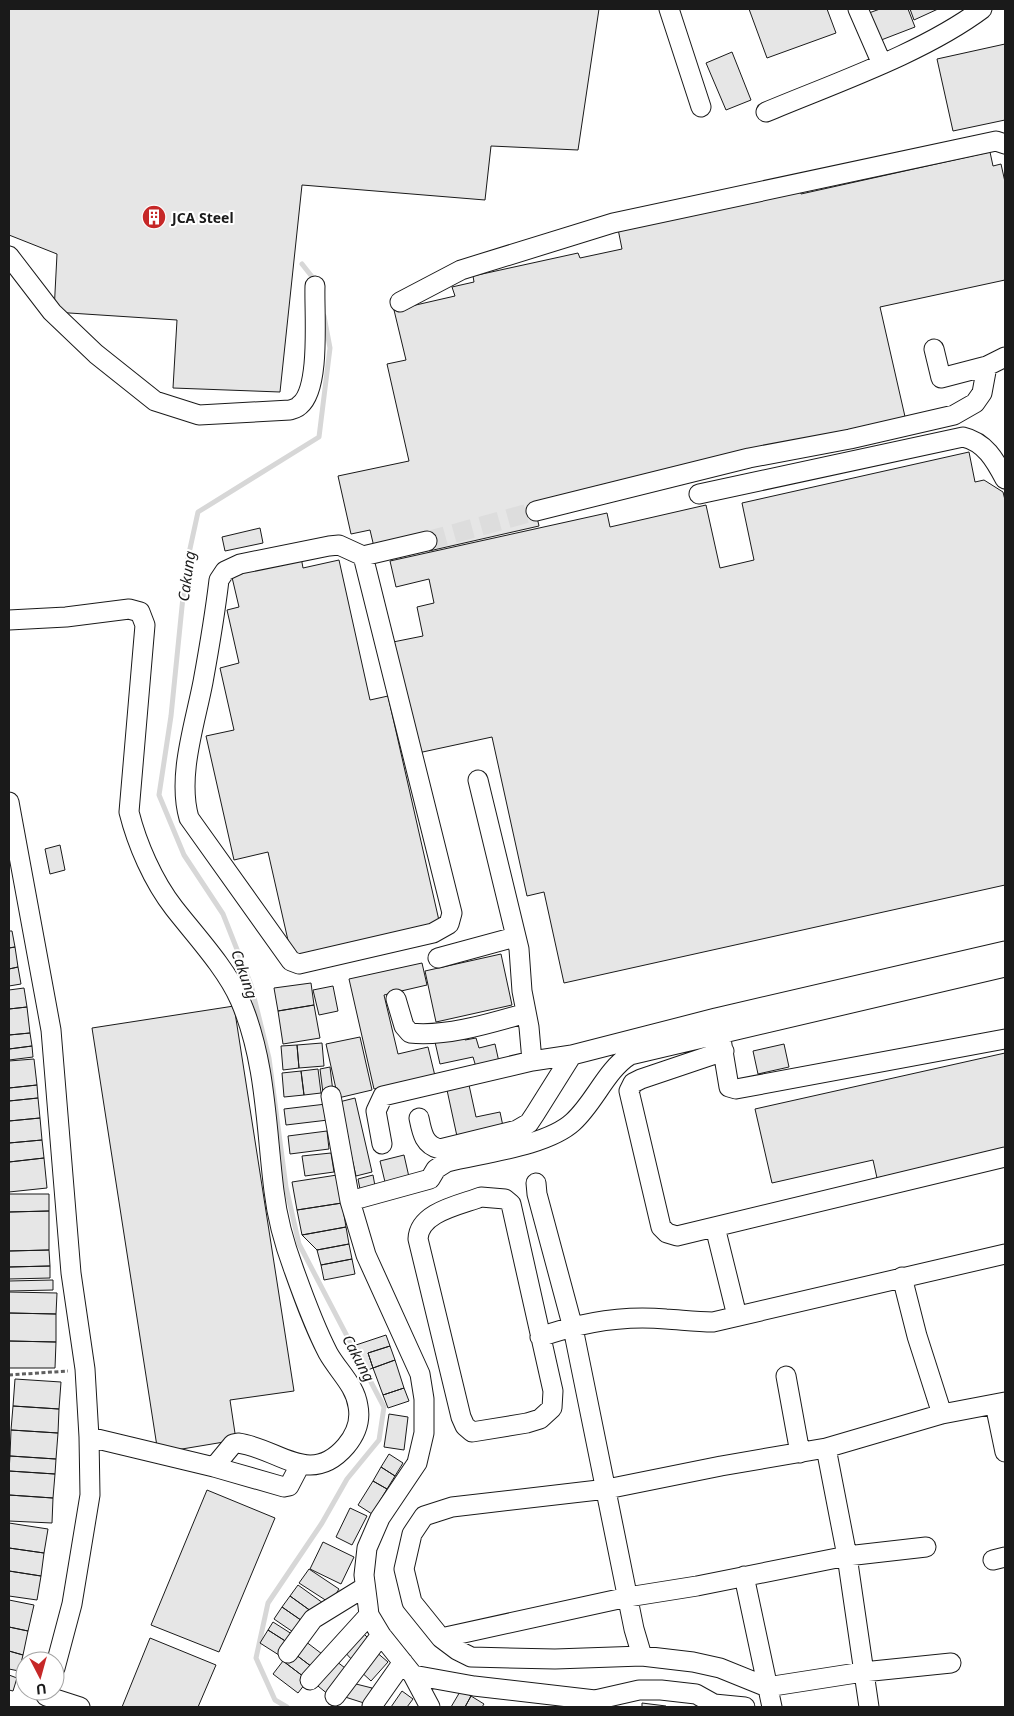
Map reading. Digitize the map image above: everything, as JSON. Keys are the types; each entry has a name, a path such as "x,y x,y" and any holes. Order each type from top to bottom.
{"lane":[{"path":"669,9 701,107"},
{"path":"858,9 882,64"},
{"path":"766,112 882,64 962,23 982,9"},
{"path":"400,302 460,270 612,223 996,140 1005,144"},
{"path":"9,256 52,312 96,354 155,401 199,415 290,410 300,406 313,380 315,286"},
{"path":"934,349 941,378 987,366 1005,357"},
{"path":"536,511 749,458 850,439 954,415 975,403 982,392 987,366"},
{"path":"699,494 963,437 974,439 985,448 1005,479"},
{"path":"363,556 452,913 449,924 433,933 298,964 291,961 189,818 185,800 190,749 219,580 225,571 240,564 338,545 363,556 427,541"},
{"path":"9,620 66,617 129,609 140,612 145,625 129,812 132,823 152,871 168,900 197,936 233,986 241,1001 256,1051 268,1114 274,1193 293,1268 315,1326 330,1356 352,1388 358,1404 359,1426 345,1447 323,1463 312,1467 300,1465 238,1443 233,1444 214,1467"},
{"path":"478,780 519,949 532,1062"},
{"path":"9,802 51,1030 71,1273 85,1369 90,1495 72,1604 60,1651"},
{"path":"438,958 515,937"},
{"path":"382,1144 376,1112 382,1096 532,1062 720,1034 1005,951"},
{"path":"350,1201 430,1179 436,1169 447,1162 552,1137 573,1122 619,1062 630,1055 1005,967"},
{"path":"396,1000 404,1026 410,1033 422,1035 491,1024 526,1013"},
{"path":"720,1034 729,1087 736,1089 1005,1039"},
{"path":"720,1034 633,1083 629,1091 661,1227 668,1233 677,1236 1005,1157"},
{"path":"418,1118 424,1138 431,1147 440,1149 518,1130 529,1123 572,1055"},
{"path":"331,1096 350,1201 369,1264 420,1374 425,1412 422,1444 417,1463 380,1518 367,1548 365,1587 369,1615 381,1635 408,1669 430,1707"},
{"path":"536,1183 537,1194 573,1328 628,1597 642,1656"},
{"path":"481,1197 505,1199 510,1204 540,1337 553,1391 552,1408 540,1419 527,1423 472,1432 461,1417 418,1238 418,1229 427,1219 481,1197"},
{"path":"715,1227 737,1316"},
{"path":"540,1337 612,1319 665,1319 687,1322 713,1322 1005,1254"},
{"path":"902,1277 916,1336 942,1414"},
{"path":"786,1376 800,1452"},
{"path":"951,1663 863,1672 767,1687 720,1668 693,1662 642,1656 555,1659 471,1657 457,1650 441,1638 412,1602 404,1569 412,1534 424,1516 452,1507 607,1489 721,1466 826,1448 942,1414 1000,1403 1005,1452"},
{"path":"89,1437 214,1467 284,1487 289,1486 300,1465"},
{"path":"826,1448 847,1556 869,1707"},
{"path":"441,1638 628,1597 847,1556 926,1547"},
{"path":"744,1576 772,1707"},
{"path":"288,1653 313,1619 365,1587"},
{"path":"310,1680 369,1615"},
{"path":"335,1696 381,1635"},
{"path":"408,1669 474,1686 580,1703 639,1690 661,1690 696,1694 714,1704 745,1707"},
{"path":"372,1706 408,1669"},
{"path":"57,1701 80,1707"}],"path":[{"path":"9,1375 85,1369"}],"building":[{"name":"JCA Steel","path":"9,9 599,9 578,150 491,146 485,200 302,185 280,392 173,388 177,320 54,312 57,254 9,235"},
{"path":"749,9 827,9 836,33 767,58"},
{"path":"880,9 908,9 915,27 876,42 866,14"},
{"path":"910,9 938,9 914,20"},
{"path":"1005,44 1005,120 953,131 937,59"},
{"path":"732,52 751,100 726,110 706,63"},
{"path":"990,152 993,166 1001,164 1005,182 1005,280 880,307 906,421 534,504 539,526 429,551 426,535 374,547 370,530 351,534 338,476 409,461 387,364 406,360 394,310 455,296 452,287 474,282 473,276 578,253 580,258 622,249 618,229 799,188 801,194"},
{"path":"969,452 975,482 984,480 1003,492 1005,500 1005,885 564,983 544,892 527,896 492,737 418,753 393,642 423,636 417,607 434,603 429,579 396,587 390,561 607,513 610,527 706,505 720,568 754,560 742,503"},
{"path":"260,528 263,543 225,551 222,537"},
{"path":"301,557 303,568 339,560 370,700 388,696 440,925 292,958 268,852 234,860 206,736 234,730 220,668 239,663 227,610 239,607 231,573"},
{"path":"60,845 65,870 50,874 45,849"},
{"path":"9,931 12,931 15,947 9,948"},
{"path":"15,947 18,967 9,969 9,948"},
{"path":"501,954 512,1005 436,1022 425,971"},
{"path":"422,963 427,985 384,995 398,1054 428,1047 435,1076 374,1089 349,979"},
{"path":"18,967 21,984 9,986 9,969"},
{"path":"311,983 314,1005 278,1011 274,988"},
{"path":"333,986 338,1011 319,1015 313,990"},
{"path":"24,988 27,1007 9,1009 9,990"},
{"path":"314,1005 320,1038 283,1044 278,1011"},
{"path":"234,1006 294,1391 230,1400 236,1440 158,1453 92,1028"},
{"path":"27,1007 30,1033 9,1035 9,1009"},
{"path":"30,1033 32,1046 9,1049 9,1035"},
{"path":"464,1035 465,1040 476,1038 479,1048 495,1044 499,1062 476,1067 473,1057 440,1064 435,1042"},
{"path":"360,1037 372,1090 338,1098 326,1044"},
{"path":"322,1043 324,1066 299,1068 297,1045"},
{"path":"784,1044 789,1067 758,1074 753,1051"},
{"path":"297,1045 299,1068 283,1070 281,1046"},
{"path":"32,1046 33,1057 9,1060 9,1049"},
{"path":"1005,1053 1005,1149 877,1178 873,1160 772,1183 755,1109"},
{"path":"34,1059 37,1085 9,1088 9,1061"},
{"path":"330,1067 333,1092 323,1093 320,1069"},
{"path":"318,1069 321,1093 304,1095 301,1071"},
{"path":"301,1071 304,1095 284,1097 282,1073"},
{"path":"37,1085 38,1098 9,1101 9,1088"},
{"path":"469,1085 476,1117 500,1112 504,1131 458,1141 447,1090"},
{"path":"38,1098 40,1118 9,1121 9,1101"},
{"path":"355,1098 372,1172 356,1176 339,1102"},
{"path":"326,1104 328,1120 286,1125 284,1109"},
{"path":"40,1118 42,1140 9,1143 9,1121"},
{"path":"327,1131 329,1149 290,1154 288,1136"},
{"path":"42,1140 44,1158 9,1162 9,1143"},
{"path":"331,1153 334,1172 305,1176 302,1156"},
{"path":"404,1155 409,1177 385,1182 380,1161"},
{"path":"44,1158 47,1188 9,1192 9,1162"},
{"path":"337,1175 342,1203 297,1210 292,1182"},
{"path":"373,1175 375,1186 360,1189 358,1179"},
{"path":"9,1194 49,1194 49,1211 9,1212"},
{"path":"342,1203 346,1227 302,1235 297,1210"},
{"path":"49,1211 49,1250 9,1251 9,1212"},
{"path":"346,1227 349,1244 317,1250 302,1235"},
{"path":"349,1244 352,1259 321,1265 317,1250"},
{"path":"49,1250 50,1266 9,1267 9,1251"},
{"path":"352,1259 355,1274 324,1280 321,1265"},
{"path":"50,1266 50,1278 9,1279 9,1267"},
{"path":"53,1280 53,1290 9,1291 9,1281"},
{"path":"9,1292 57,1293 56,1314 9,1313"},
{"path":"9,1313 56,1314 56,1342 9,1341"},
{"path":"386,1335 390,1346 368,1353 373,1368 365,1371 356,1345"},
{"path":"9,1341 56,1342 55,1368 9,1368"},
{"path":"390,1346 395,1360 373,1368 368,1353"},
{"path":"395,1360 404,1388 383,1395 373,1368"},
{"path":"15,1379 61,1382 59,1409 13,1406"},
{"path":"404,1388 409,1401 388,1408 383,1395"},
{"path":"13,1406 59,1409 58,1433 11,1430"},
{"path":"389,1414 408,1417 404,1450 384,1447"},
{"path":"11,1430 58,1433 56,1459 10,1456"},
{"path":"389,1454 403,1463 395,1476 381,1467"},
{"path":"10,1456 56,1459 55,1474 9,1471"},
{"path":"381,1467 395,1476 387,1489 373,1481"},
{"path":"9,1471 55,1474 53,1498 9,1495"},
{"path":"373,1481 387,1489 372,1514 358,1505"},
{"path":"207,1490 275,1518 219,1652 151,1625"},
{"path":"9,1495 53,1498 52,1523 9,1521"},
{"path":"350,1508 367,1516 352,1545 336,1537"},
{"path":"9,1523 48,1529 44,1553 9,1548"},
{"path":"323,1542 354,1557 341,1584 310,1569"},
{"path":"9,1548 44,1553 41,1576 9,1571"},
{"path":"309,1569 339,1589 330,1603 299,1583"},
{"path":"9,1571 41,1576 37,1600 9,1596"},
{"path":"298,1585 323,1603 315,1614 290,1596"},
{"path":"290,1596 315,1614 308,1625 282,1607"},
{"path":"9,1600 34,1605 28,1631 9,1627"},
{"path":"282,1607 308,1625 299,1636 274,1619"},
{"path":"273,1622 295,1636 290,1644 268,1630"},
{"path":"9,1627 28,1631 24,1651 15,1651 15,1653 9,1651"},
{"path":"268,1630 290,1644 282,1657 260,1643"},
{"path":"360,1630 373,1643 354,1662 341,1648"},
{"path":"150,1638 216,1665 198,1707 122,1707"},
{"path":"301,1638 326,1657 316,1670 291,1651"},
{"path":"9,1651 15,1653 15,1670 9,1669"},
{"path":"291,1651 316,1670 308,1680 283,1661"},
{"path":"375,1651 388,1662 371,1681 358,1669"},
{"path":"332,1658 349,1671 329,1695 313,1682"},
{"path":"283,1661 308,1680 298,1693 273,1674"},
{"path":"9,1675 15,1677 15,1684 13,1691 9,1690"},
{"path":"348,1682 372,1688 367,1704 342,1696"},
{"path":"461,1690 471,1696 465,1707 451,1707"},
{"path":"402,1691 413,1699 407,1707 391,1707"},
{"path":"471,1696 484,1704 482,1707 465,1707"},
{"path":"642,1703 666,1706 666,1707 642,1707"}],"waterway":[{"name":"Cakung","path":"302,264 317,283"},
{"name":"Cakung","path":"287,1707 275,1700 256,1658 268,1603 322,1523 347,1479 379,1440 384,1407 299,1244 286,1187 269,1058 251,985 223,914 184,855 159,795 171,716 186,567 198,512 319,437 330,348 324,316"}],"tunnel":[{"path":"427,541 536,511"}],"place":[{"name":"JCA Steel","path":"154,217"}]}
